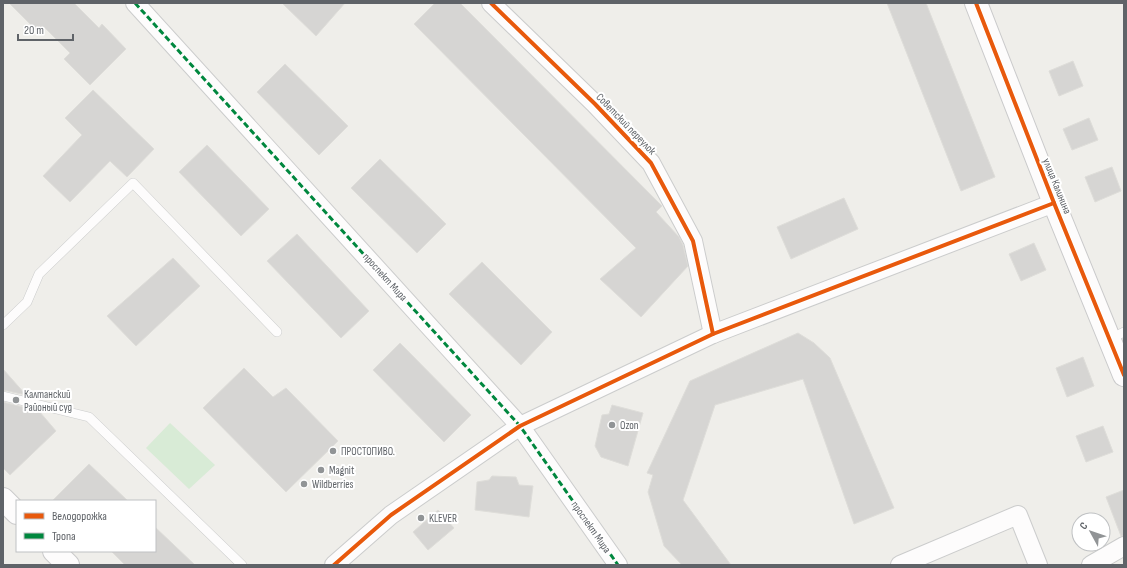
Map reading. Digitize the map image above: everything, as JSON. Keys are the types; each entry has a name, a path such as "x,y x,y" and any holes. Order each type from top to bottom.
{"street":[{"name":"проспект Мира","path":"135,3 520,426 618,565"},
{"name":"Советский переулок","path":"491,3 595,104 651,163 693,241 713,334"},
{"name":"улица Калинина","path":"976,3 1054,203 1117,336 1124,375"},
{"path":"334,565 391,515 520,426 713,334 1054,203"},
{"path":"3,499 16,512"},
{"path":"900,565 1018,515 1038,565"},
{"path":"1091,565 1124,546"},
{"path":"55,552 68,565"}],"lane":[{"path":"3,325 27,302 39,274 133,183 277,332"},
{"path":"3,396 89,417 242,565"}],"green space":[{"path":"170,423 215,465 189,489 146,448"}],"building":[{"path":"9,3 74,3 99,28 102,24 126,49 90,85 64,59 70,53 44,27 38,32"},
{"path":"282,3 345,3 316,36"},
{"path":"435,3 460,3 662,206 656,212 679,237 683,245 688,266 641,317 600,279 636,248 414,24"},
{"path":"887,3 926,3 995,177 961,191"},
{"path":"1073,61 1083,86 1059,96 1049,71"},
{"path":"285,64 348,126 319,155 257,92"},
{"path":"93,90 154,149 127,177 110,161 70,202 43,176 82,135 65,118"},
{"path":"1089,118 1098,140 1072,150 1063,129"},
{"path":"207,145 269,209 241,236 179,172"},
{"path":"380,159 446,224 417,253 351,188"},
{"path":"1112,167 1121,191 1095,202 1085,177"},
{"path":"844,198 858,229 791,259 777,227"},
{"path":"297,234 369,311 341,338 267,261"},
{"path":"1034,243 1046,270 1021,281 1009,254"},
{"path":"173,258 200,286 136,346 107,316"},
{"path":"482,262 552,332 521,365 449,294"},
{"path":"798,333 814,343 830,358 894,508 854,524 803,379 715,405 683,500 731,565 682,565 664,546 648,492 653,475 647,473 690,381"},
{"path":"400,343 471,415 444,442 373,370"},
{"path":"1083,357 1094,386 1067,397 1056,368"},
{"path":"244,368 273,397 286,388 338,441 286,492 203,408"},
{"path":"3,369 26,395 3,390"},
{"name":"Калтанский Районый суд","path":"3,402 39,411 56,431 10,475 3,468"},
{"path":"612,405 643,413 628,466 601,457 595,446 602,415 609,414"},
{"path":"1103,426 1113,452 1086,462 1076,436"},
{"path":"89,464 127,500 53,500"},
{"path":"492,476 516,477 519,485 533,486 529,517 475,510 477,482 489,480"},
{"path":"1124,490 1124,536 1121,536 1106,497"},
{"path":"438,510 454,528 428,550 413,532"},
{"path":"156,528 195,565 125,565 112,552 156,552"}],"marked path":[{"path":"135,3 520,426 618,565"}],"cycle path":[{"path":"491,3 595,104 651,163 693,241 713,334"},
{"path":"976,3 1054,203 1124,375"},
{"path":"334,565 391,515 520,426 713,334 1054,203"}],"place":[{"name":"Калтанский Районый суд","path":"16,400"},
{"name":"Ozon","path":"612,425"},
{"name":"ПРОСТОПИВО.","path":"333,451"},
{"name":"Magnit","path":"321,470"},
{"name":"Wildberries","path":"304,484"},
{"name":"KLEVER","path":"421,518"}]}
